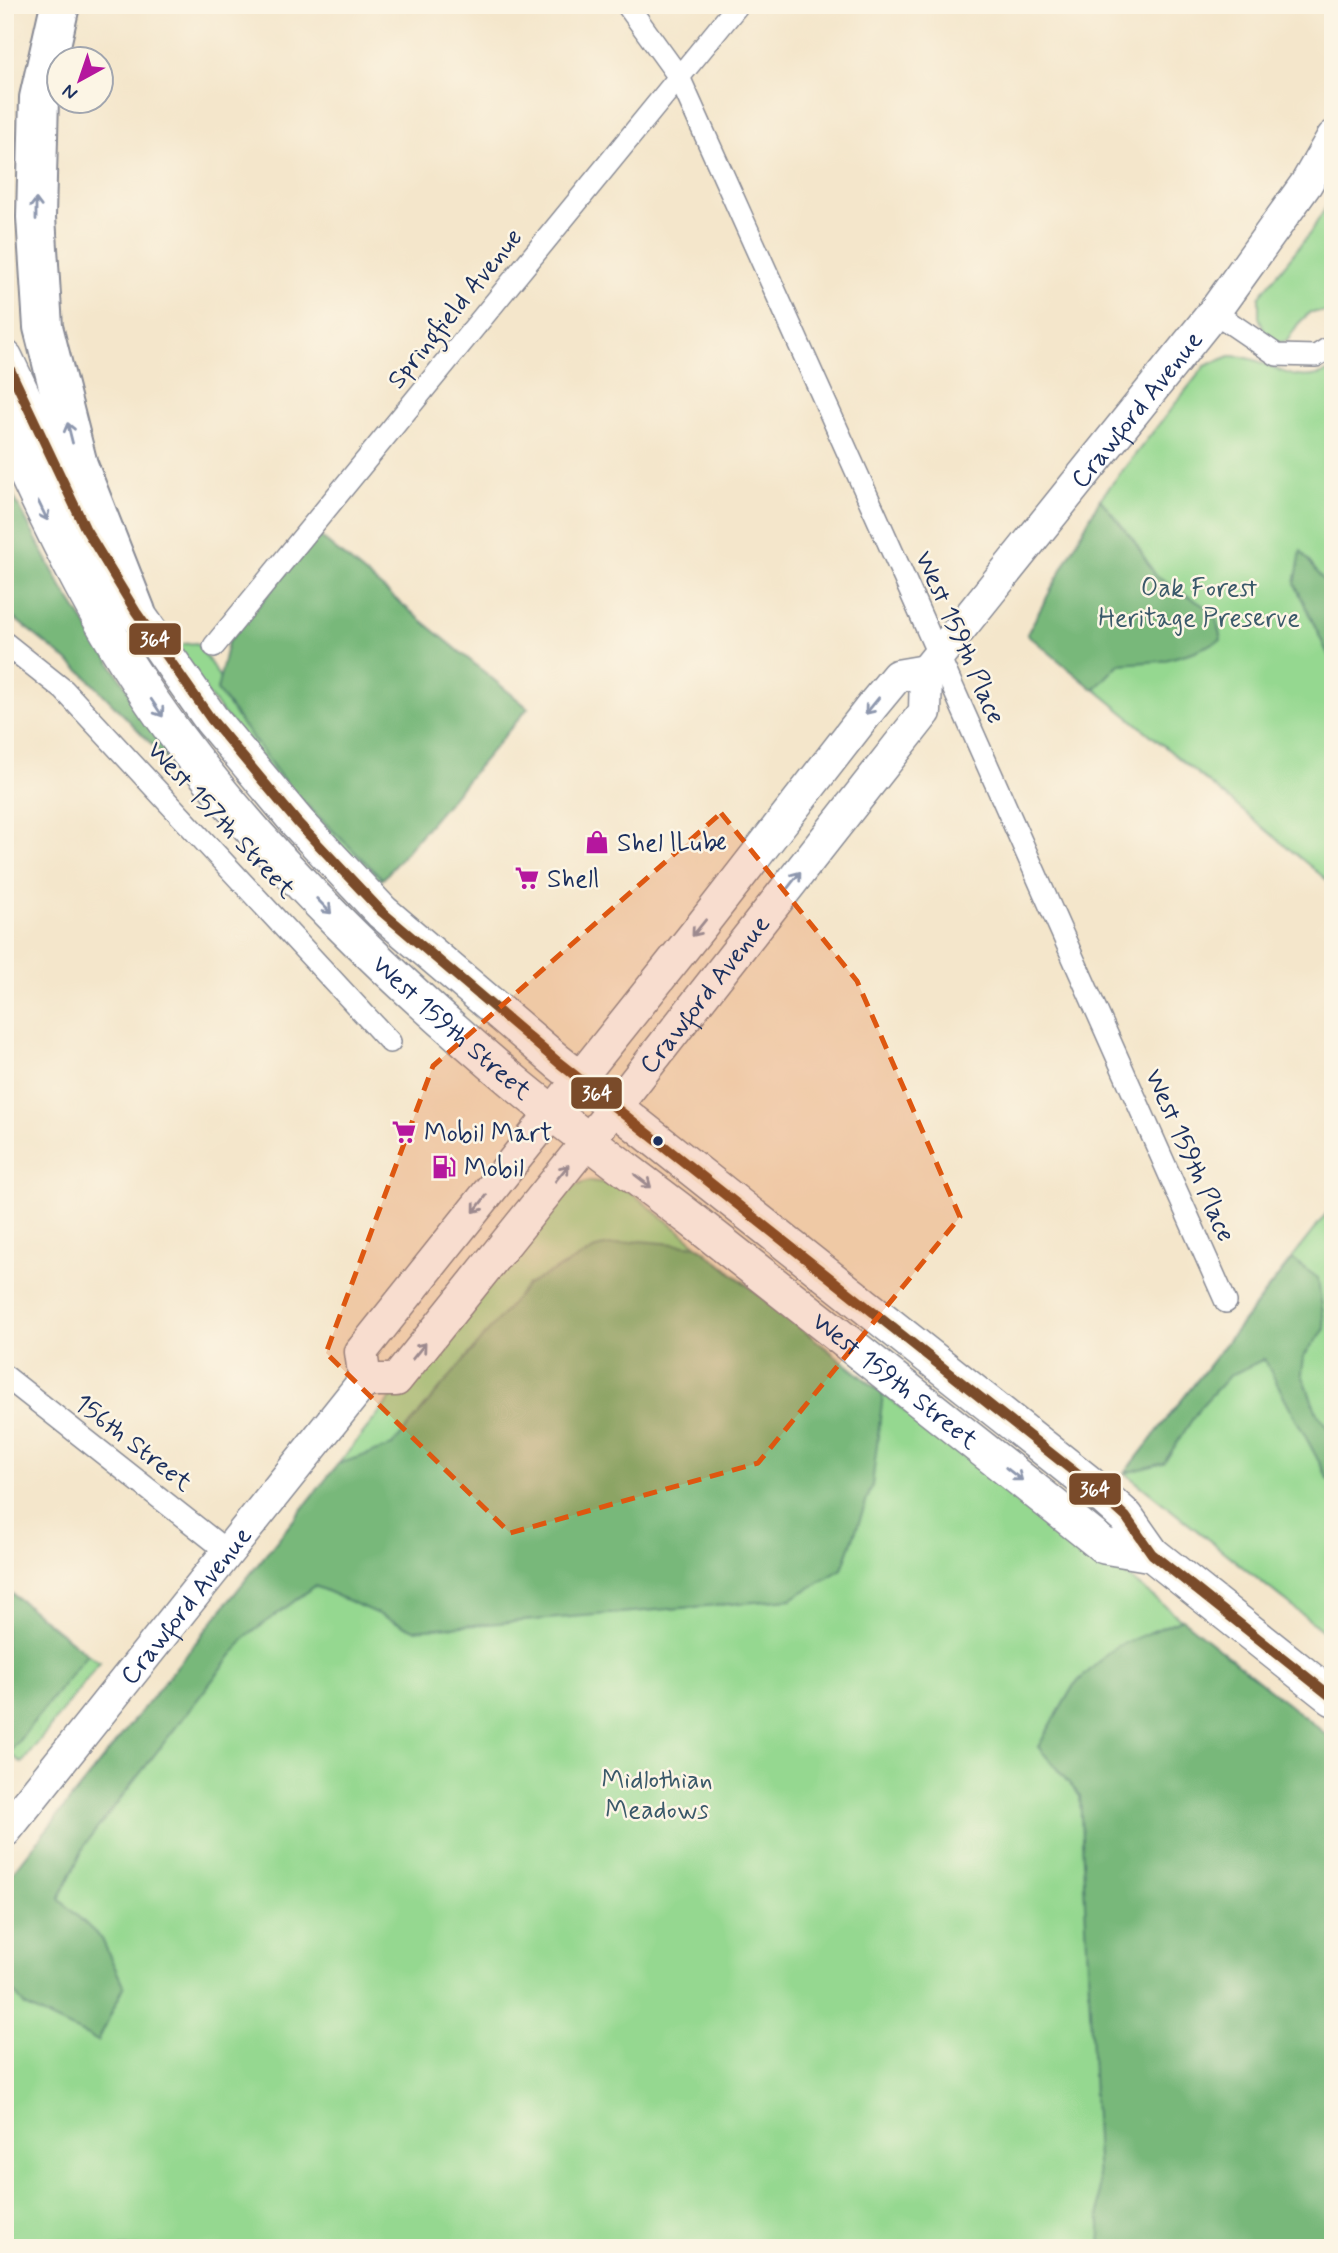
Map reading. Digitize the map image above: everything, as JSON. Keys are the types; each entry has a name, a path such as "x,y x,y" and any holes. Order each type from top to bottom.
{"highway":[{"path":"60,5 39,98 36,217 43,327 78,465 136,612"}],"main road":[{"name":"Crawford Avenue","path":"365,1380 396,1380 615,1107 925,712 932,664 1214,312 1306,184 1333,137"},
{"name":"West 159th Street","path":"5,358 85,528 136,612 211,719 298,823 382,912 615,1107 1087,1482 1126,1517 1152,1553 1333,1698"},
{"name":"West 159th Street","path":"5,427 61,549 116,646 173,732 231,805 290,872 371,955 551,1111 1104,1546 1152,1553"},
{"name":"Crawford Avenue","path":"5,1831 365,1380 361,1352 578,1077 702,925 897,676 932,664"}],"street":[{"name":"West 159th Place","path":"627,5 679,77 932,664 1226,1302"},
{"name":"Springfield Avenue","path":"214,646 738,5"},
{"path":"1214,312 1277,355 1316,356 1333,345"},
{"name":"West 157th Street","path":"5,643 64,690 390,1042"},
{"name":"156th Street","path":"5,1376 228,1552"}],"highlighted area":[{"path":"721,813 857,981 960,1217 758,1463 510,1533 326,1353 433,1066"}],"green space":[{"path":"1333,196 1333,312 1310,312 1287,341 1275,343 1266,335 1259,317 1259,297 1310,233"},
{"name":"Oak Forest Heritage Preserve","path":"1230,356 1244,357 1303,377 1333,370 1333,885 1028,634 1100,499 1205,366"},
{"path":"5,480 59,583 130,693 216,811 84,674 5,611"},
{"path":"1100,499 1133,539 1156,576 1215,613 1221,640 1162,661 1119,664 1094,690 1027,634"},
{"path":"318,535 528,708 383,879 290,789 217,690 228,642"},
{"path":"1301,551 1333,593 1333,665 1295,584"},
{"path":"197,643 220,678 217,690 290,789 382,878 371,893 167,645"},
{"name":"Midlothian Meadows","path":"590,1181 613,1184 632,1193 905,1411 1127,1576 1333,1740 1333,2248 5,2248 5,1882 541,1210 564,1189"},
{"path":"1333,1205 1333,1639 1125,1473"},
{"path":"640,1241 698,1246 883,1394 872,1486 842,1569 791,1599 414,1630 315,1586 246,1637 86,1843 59,1899 102,1939 124,1987 98,2041 25,2006 5,1981 5,1882 338,1464 392,1446 527,1285 599,1247"},
{"path":"1292,1259 1318,1278 1325,1329 1304,1356 1302,1374 1317,1413 1333,1435 1333,1488 1264,1359 1229,1376 1201,1406 1164,1463 1125,1473"},
{"path":"5,1588 87,1654 9,1753 5,1750"},
{"path":"1182,1619 1333,1740 1333,2248 1101,2248 1080,1796 1038,1747 1074,1685 1115,1647"},
{"path":"87,1654 100,1662 22,1763 9,1753"}],"transit line":[{"name":"364","path":"5,359 85,528 136,612 211,719 298,823 382,912 558,1062 1087,1482 1126,1517 1152,1554 1333,1698"}],"place":[{"name":"Shel lLube","path":"597,842"},
{"name":"Shell","path":"527,878"},
{"name":"Mobil Mart","path":"404,1132"},
{"name":"Mobil","path":"444,1167"}]}
